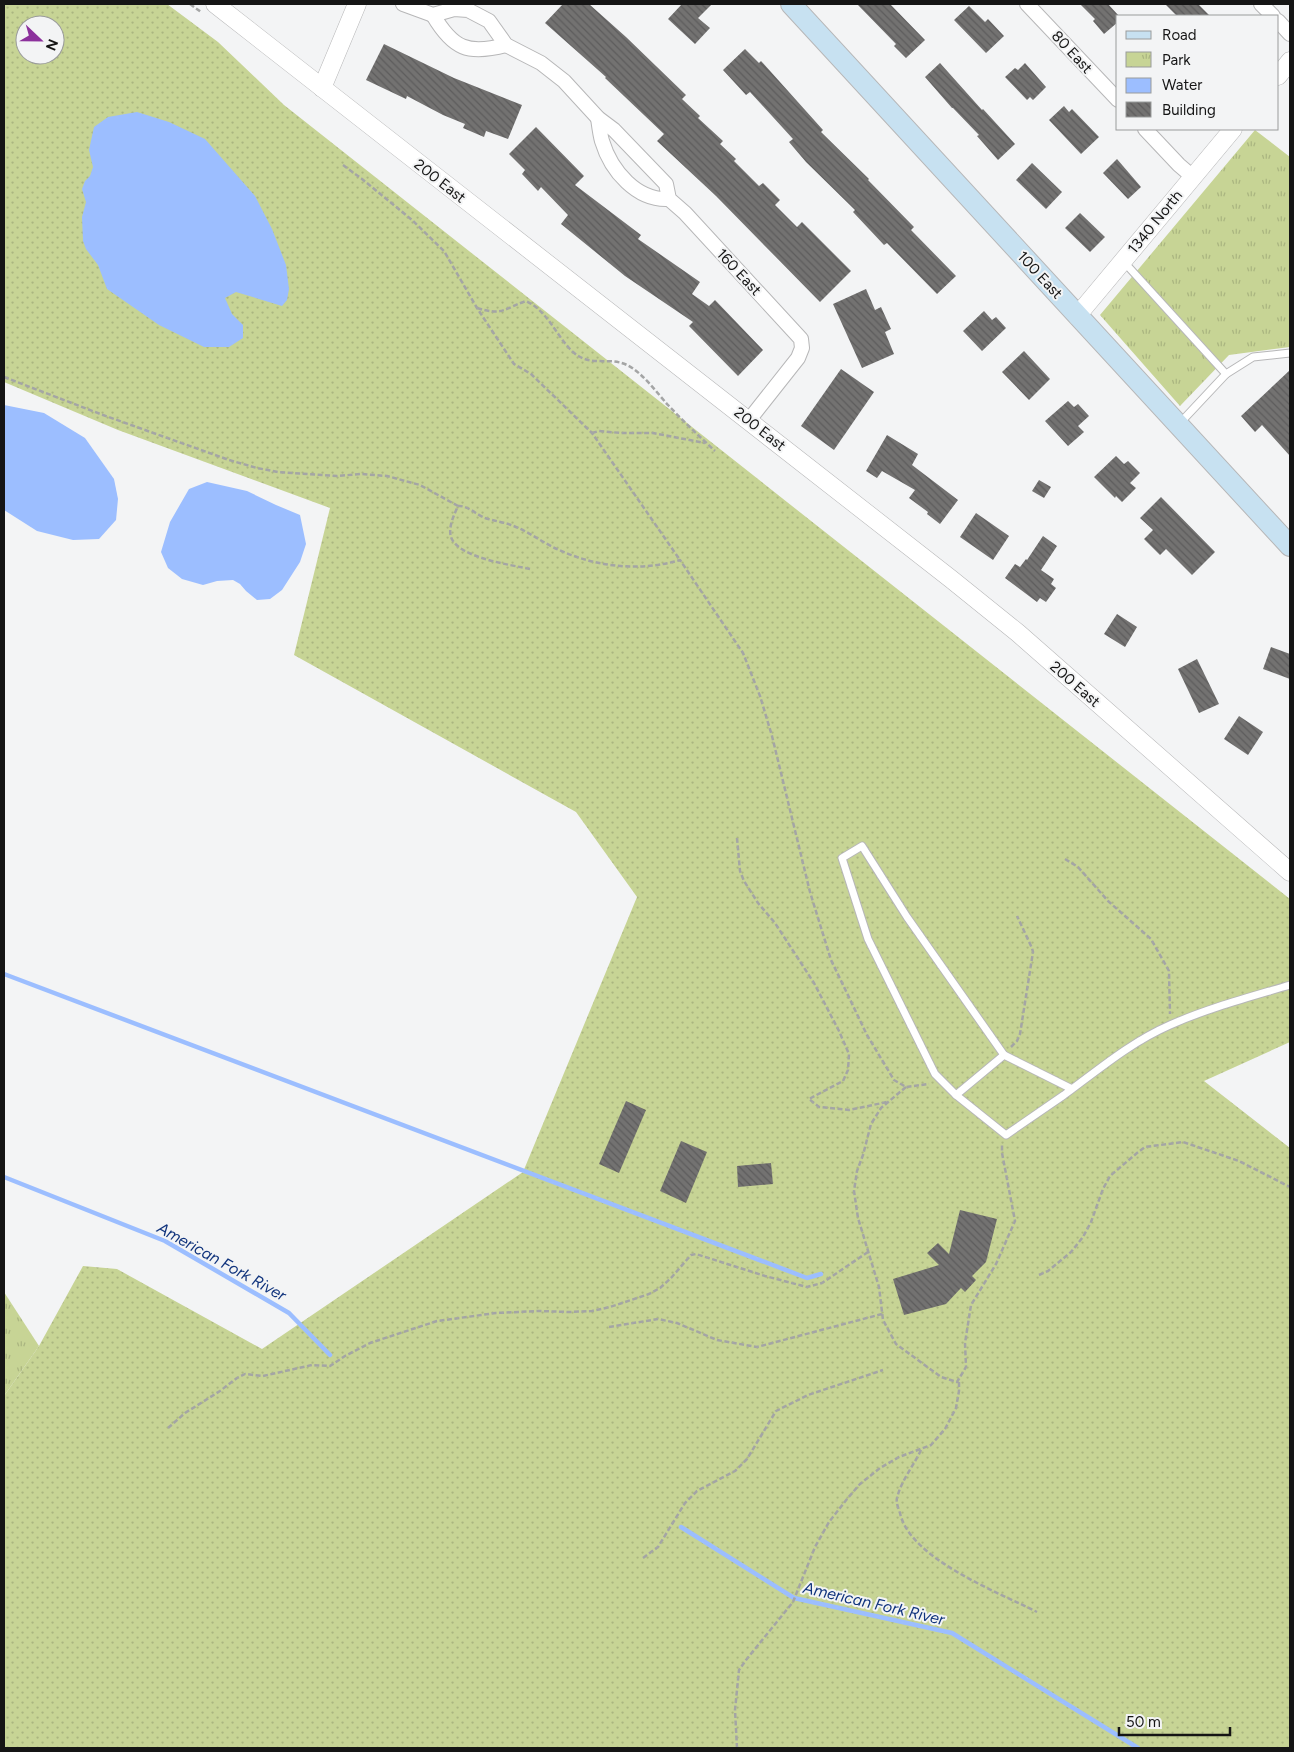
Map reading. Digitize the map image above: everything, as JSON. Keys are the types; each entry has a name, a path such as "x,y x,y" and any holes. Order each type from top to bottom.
{"main road":[{"name":"100 East","path":"791,4 1290,546"}],"street":[{"name":"200 East","path":"215,4 749,420 1018,634 1290,872"},
{"path":"322,88 357,4"},
{"path":"403,4 433,15 443,32 464,48 479,50 506,45"},
{"name":"80 East","path":"1027,4 1116,98"},
{"path":"1261,4 1272,15"},
{"name":"160 East","path":"433,15 454,10 468,10 478,14 490,21 506,45 541,63 564,81 598,118 614,130 666,184 670,199 801,339 802,348 791,369 749,420"},
{"path":"1279,22 1290,34"},
{"path":"1279,75 1290,61"},
{"path":"598,118 602,142 621,176 646,195 658,200 670,199"},
{"path":"1146,130 1193,177"},
{"name":"1340 North","path":"1077,316 1232,130"}],"lane":[{"path":"1123,261 1226,374"},
{"path":"1178,424 1226,374 1253,357 1290,352"},
{"path":"1072,1089 1004,1055 907,917 862,846 842,858 868,939 935,1074 956,1095 1006,1134 1072,1089 1115,1056 1170,1025 1290,985"},
{"path":"956,1095 1004,1055"}],"path":[{"path":"342,165 362,179 432,237 444,251 477,308 514,364 531,374 592,432 743,654 760,696 772,736 810,892 831,960 867,1035 884,1064 894,1080 906,1087"},
{"path":"477,308 494,313 506,311 526,301 536,306 573,352 584,360 618,362 628,365 715,451"},
{"path":"4,377 103,415 229,460 257,468 278,472 337,476 361,474 387,476 420,485 480,516 511,525 553,547 585,560 609,565 634,567 680,560"},
{"path":"592,432 653,433 707,443"},
{"path":"458,506 452,522 451,536 455,543 466,551 483,558 530,569"},
{"path":"737,838 740,870 744,881 758,903 775,923 814,983 849,1054 848,1070 843,1081 809,1100 819,1107 849,1110 888,1102"},
{"path":"1065,859 1078,867 1108,901 1151,939 1160,952 1169,971 1170,1025"},
{"path":"1004,1055 1017,1041 1020,1034 1033,952 1017,916"},
{"path":"930,1084 906,1087 880,1108 871,1124 857,1171 854,1191 858,1218 879,1287 883,1320 896,1344 941,1377 957,1382 966,1367 965,1343 971,1305 996,1264 1015,1220 1002,1153 1002,1143 1006,1134"},
{"path":"1039,1274 1048,1271 1071,1252 1083,1237 1091,1222 1103,1188 1110,1176 1136,1152 1145,1147 1183,1142 1239,1161 1290,1187"},
{"path":"168,1428 184,1413 245,1374 263,1376 312,1366 330,1366 345,1356 370,1344 437,1321 496,1313 592,1311 610,1308 660,1288 692,1255 696,1254 807,1287 822,1283 868,1252"},
{"path":"609,1327 658,1319 676,1323 716,1340 757,1347 882,1314"},
{"path":"643,1558 658,1547 684,1503 697,1491 735,1471 747,1459 776,1411 808,1395 883,1370"},
{"path":"737,1748 735,1710 739,1670 793,1602 815,1547 829,1522 860,1484 898,1457 931,1445 940,1434 956,1408 959,1378"},
{"path":"921,1449 896,1499 901,1519 909,1534 924,1548 955,1570 1037,1612"}],"green space":[{"path":"4,4 167,4 218,42 284,105 1290,899 1290,1042 1204,1081 1290,1148 1290,1748 4,1748 4,1396 39,1346 83,1266 117,1269 262,1349 523,1172 637,897 576,812 294,655 330,508 118,430 4,382"},
{"path":"1255,130 1290,157 1290,347 1229,355 1180,406 1100,315"},
{"path":"4,1292 39,1346 4,1396"}],"water":[{"path":"137,112 169,122 205,139 255,196 272,229 286,265 289,289 287,300 282,306 236,292 225,298 232,314 243,325 243,338 229,347 204,347 159,325 107,289 98,265 86,249 83,241 82,217 86,202 82,189 93,167 89,150 94,127 108,117"},
{"path":"4,405 44,413 85,438 114,479 118,499 116,520 99,539 73,540 37,531 4,510"},
{"path":"207,482 247,491 300,515 306,544 300,562 282,590 270,599 257,600 233,580 217,581 203,585 182,579 168,568 161,552 170,522 189,489"}],"building":[{"path":"563,4 589,4 626,37 686,95 682,99 700,116 698,118 723,141 720,144 736,159 734,161 759,186 763,183 780,200 775,205 797,227 802,222 851,271 820,302 716,196 657,141 664,134 606,77 545,23"},
{"path":"682,4 712,4 698,18 710,28 695,44 668,19"},
{"path":"857,4 890,4 925,40 906,58 894,46 896,44"},
{"path":"1080,4 1108,4 1118,15 1116,15 1116,24 1104,34 1093,21 1095,19"},
{"path":"1165,4 1198,4 1209,15 1176,15"},
{"path":"969,6 985,22 988,19 1004,36 986,53 954,20"},
{"path":"384,44 454,78 522,105 508,139 486,131 484,137 463,128 465,124 407,96 406,99 366,80"},
{"path":"745,49 759,63 761,61 823,130 821,132 914,227 911,230 956,276 937,294 887,243 884,245 853,212 855,210 806,162 789,142 793,139 750,92 746,95 723,70"},
{"path":"940,63 1015,144 998,160 977,136 979,135 925,77"},
{"path":"1025,63 1046,87 1033,100 1030,97 1027,100 1005,77 1015,68 1018,70"},
{"path":"1064,106 1069,112 1072,109 1099,137 1081,154 1049,120"},
{"path":"536,127 584,176 575,185 641,235 638,239 700,282 692,294 709,306 715,300 763,350 738,376 689,326 693,322 625,276 561,224 568,215 541,187 538,191 522,174 525,170 509,154"},
{"path":"1117,159 1141,187 1128,199 1103,173"},
{"path":"1032,163 1062,192 1046,209 1016,180"},
{"path":"1080,213 1105,237 1090,252 1065,228"},
{"path":"866,289 875,310 881,307 891,329 885,332 894,354 862,368 833,304"},
{"path":"984,311 992,320 996,317 1006,328 982,351 963,331"},
{"path":"1024,351 1050,379 1029,400 1002,372"},
{"path":"841,369 874,392 834,450 801,426"},
{"path":"1290,370 1290,456 1262,425 1255,432 1241,416"},
{"path":"1068,401 1074,407 1078,404 1089,416 1078,426 1084,432 1068,446 1045,421"},
{"path":"887,435 918,454 912,465 958,500 940,524 909,498 915,490 882,471 877,478 866,471"},
{"path":"1116,456 1124,464 1128,461 1140,473 1130,483 1136,488 1122,502 1116,496 1115,498 1094,477"},
{"path":"1039,480 1051,487 1044,498 1032,491"},
{"path":"1161,497 1215,552 1192,575 1166,549 1160,555 1144,539 1153,530 1140,518"},
{"path":"976,513 1009,536 993,560 960,537"},
{"path":"1043,536 1057,546 1041,570 1054,579 1051,584 1056,588 1046,602 1040,598 1037,602 1005,578 1015,564 1020,567 1027,560"},
{"path":"1117,614 1137,627 1125,647 1104,634"},
{"path":"1271,647 1290,654 1290,679 1263,669"},
{"path":"1197,659 1219,704 1199,713 1178,669"},
{"path":"1239,716 1263,732 1248,755 1224,739"},
{"path":"626,1101 646,1110 619,1173 599,1164"},
{"path":"681,1141 707,1152 686,1203 660,1191"},
{"path":"771,1163 773,1184 738,1187 737,1166"},
{"path":"960,1210 997,1219 986,1262 972,1276 976,1280 965,1292 961,1288 946,1304 904,1315 893,1279 939,1265 927,1253 938,1243 949,1254"}],"waterway":[{"path":"4,974 807,1278 821,1274"},
{"name":"American Fork River","path":"4,1177 165,1241 289,1313 330,1355"},
{"name":"American Fork River","path":"681,1527 794,1598 952,1633 1138,1748"}]}
